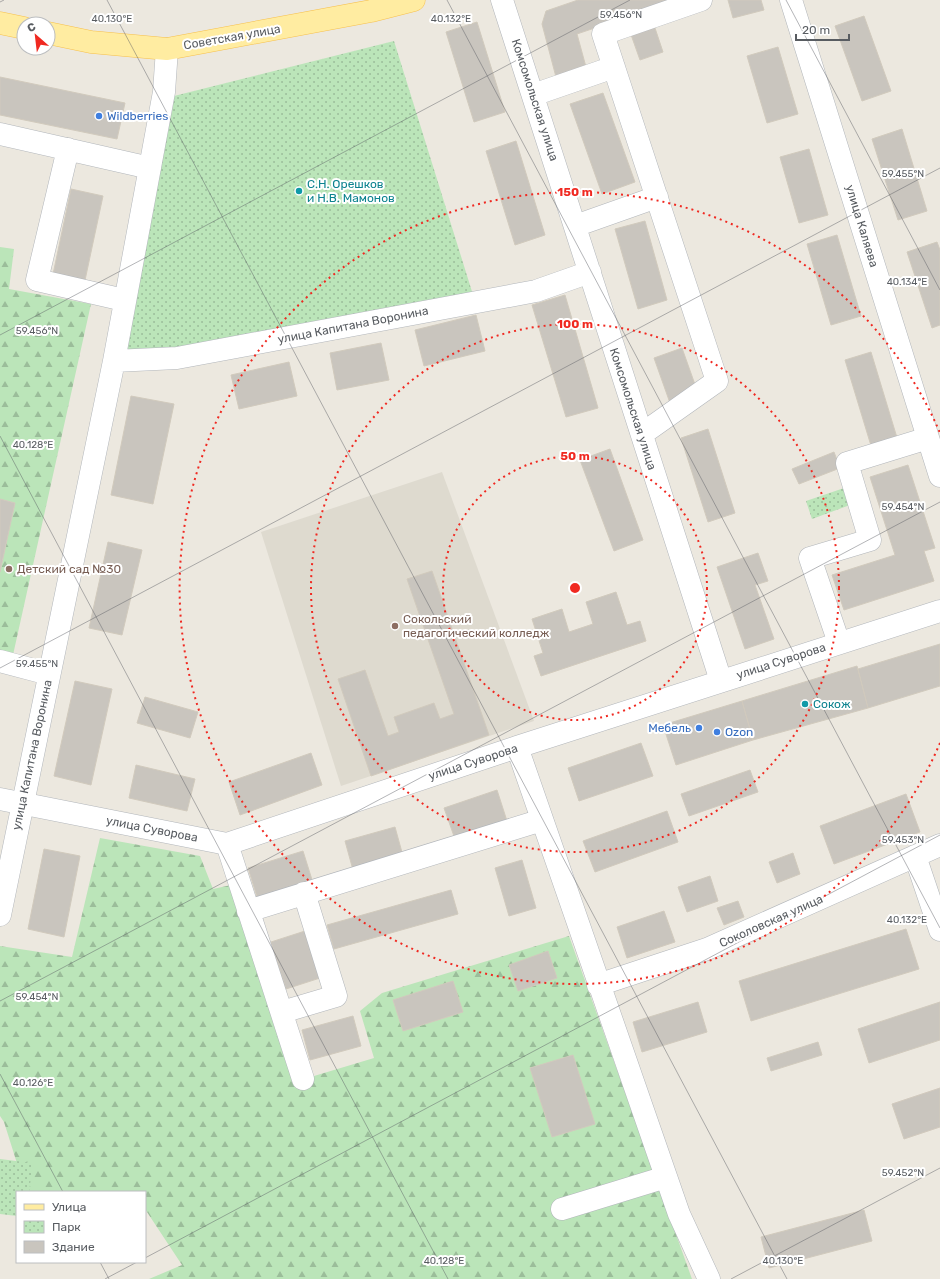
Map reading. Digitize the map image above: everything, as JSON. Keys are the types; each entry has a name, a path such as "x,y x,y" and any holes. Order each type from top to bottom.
{"main road":[{"name":"Советская улица","path":"56,35 91,42 167,49 371,11 414,0"},
{"path":"0,23 16,26"}],"street":[{"name":"Комсомольская улица","path":"502,0 534,95 721,681"},
{"path":"642,434 717,381 603,34 701,0"},
{"name":"улица Каляева","path":"791,0 940,476"},
{"name":"улица Капитана Воронина","path":"0,915 114,360 164,92 167,49"},
{"path":"534,95 614,67"},
{"path":"0,134 150,168"},
{"path":"68,149 37,280 124,300"},
{"path":"575,226 657,197"},
{"name":"улица Капитана Воронина","path":"114,360 185,357 536,290 590,272"},
{"path":"839,643 810,558 870,540 847,463 928,438"},
{"name":"улица Суворова","path":"0,800 227,844 517,747 940,611"},
{"path":"0,661 49,674"},
{"path":"517,747 598,985 679,1214 709,1279"},
{"path":"248,911 542,820"},
{"path":"227,844 303,1079"},
{"name":"Соколовская улица","path":"598,985 707,949 940,845"},
{"path":"915,856 940,930"},
{"path":"282,1012 336,996 304,893"},
{"path":"562,1209 666,1177"}],"shaded area":[{"name":"Сокольский педагогический колледж","path":"442,472 534,721 341,786 261,532"}],"green space":[{"path":"394,41 474,298 177,352 124,351 174,96"},
{"path":"0,247 14,249 9,289 91,304 11,664 0,661 0,572 15,503 0,499"},
{"path":"844,488 850,505 812,519 806,501"},
{"path":"100,838 200,856 213,889 240,883 304,1079 374,1058 360,1011 382,993 569,936 692,1279 149,1279 182,1265 146,1211 146,1191 26,1191 4,1122 0,1116 0,946 72,957"},
{"path":"0,1159 33,1163 29,1191 16,1191 16,1216 0,1214"}],"building":[{"path":"578,0 677,0 577,34 586,67 556,77 542,24 546,11"},
{"path":"728,0 761,0 764,10 733,18"},
{"path":"864,16 891,91 862,101 835,26"},
{"path":"477,22 505,112 474,122 446,32"},
{"path":"653,22 663,52 640,60 629,29"},
{"path":"778,47 798,114 767,123 747,56"},
{"path":"0,77 125,103 117,139 0,115"},
{"path":"603,93 635,182 602,194 570,104"},
{"path":"902,129 927,211 898,220 872,139"},
{"path":"516,141 545,235 515,245 486,151"},
{"path":"809,149 828,215 799,223 780,157"},
{"path":"71,189 103,196 84,285 52,279"},
{"path":"645,221 667,300 638,309 615,229"},
{"path":"837,235 861,316 831,325 807,244"},
{"path":"937,242 940,250 940,325 932,328 907,252"},
{"path":"565,295 598,408 566,417 532,305"},
{"path":"476,315 485,351 424,366 415,330"},
{"path":"381,343 389,380 337,390 330,353"},
{"path":"682,348 698,393 670,403 654,358"},
{"path":"871,352 898,441 872,449 845,360"},
{"path":"289,362 297,396 239,409 231,375"},
{"path":"131,396 174,404 153,504 111,495"},
{"path":"708,429 735,513 708,522 681,438"},
{"path":"610,449 643,540 614,551 580,460"},
{"path":"834,452 840,468 799,484 792,469"},
{"path":"908,465 935,548 924,551 934,581 844,610 832,575 895,555 870,477"},
{"path":"0,499 15,503 0,572"},
{"path":"108,542 142,550 122,635 89,628"},
{"path":"758,553 768,581 755,585 774,639 745,649 717,567"},
{"path":"432,571 489,735 371,776 338,679 365,670 388,736 399,732 394,717 434,703 440,719 454,714 407,579"},
{"path":"616,592 627,625 640,621 646,641 541,676 534,656 543,653 532,619 562,609 569,632 593,624 586,602"},
{"path":"940,644 940,686 868,708 858,669"},
{"name":"Сокож","path":"857,666 868,708 753,740 742,701"},
{"path":"75,681 112,689 91,785 54,776"},
{"path":"145,697 198,712 190,738 137,723"},
{"path":"742,701 753,740 676,765 663,725"},
{"path":"641,743 653,776 579,801 568,768"},
{"path":"311,753 322,785 240,815 229,782"},
{"path":"136,765 195,779 187,811 129,798"},
{"path":"750,770 758,792 689,816 681,794"},
{"path":"497,790 507,821 455,839 444,808"},
{"path":"906,794 920,832 834,864 820,826"},
{"path":"667,811 678,842 595,872 583,841"},
{"path":"395,827 403,856 353,870 345,841"},
{"path":"44,849 80,856 64,937 28,929"},
{"path":"303,851 313,883 258,900 248,868"},
{"path":"793,853 800,874 777,883 769,862"},
{"path":"522,860 536,908 509,916 495,868"},
{"path":"710,876 718,901 687,912 678,887"},
{"path":"451,890 458,914 334,949 327,925"},
{"path":"738,901 744,917 724,925 717,908"},
{"path":"664,911 675,942 627,958 617,927"},
{"path":"906,929 919,969 751,1021 739,981"},
{"path":"305,931 320,978 286,989 271,942"},
{"path":"548,951 557,978 518,991 509,965"},
{"path":"453,981 463,1012 403,1031 393,1000"},
{"path":"698,1002 707,1032 642,1052 633,1022"},
{"path":"940,1002 940,1040 869,1063 858,1029"},
{"path":"353,1016 361,1046 310,1060 302,1030"},
{"path":"818,1042 822,1055 771,1071 767,1058"},
{"path":"573,1055 595,1124 552,1137 530,1068"},
{"path":"940,1088 940,1127 904,1139 892,1104"},
{"path":"864,1210 872,1241 769,1268 761,1237"}],"place":[{"name":"Wildberries","path":"99,116"},
{"name":"С.Н. Орешков и Н.В. Мамонов","path":"299,191"},
{"name":"Детский сад №30","path":"9,569"},
{"name":"Сокольский педагогический колледж","path":"395,626"},
{"name":"Сокож","path":"805,704"},
{"name":"Мебель","path":"699,728"},
{"name":"Ozon","path":"717,732"}]}
